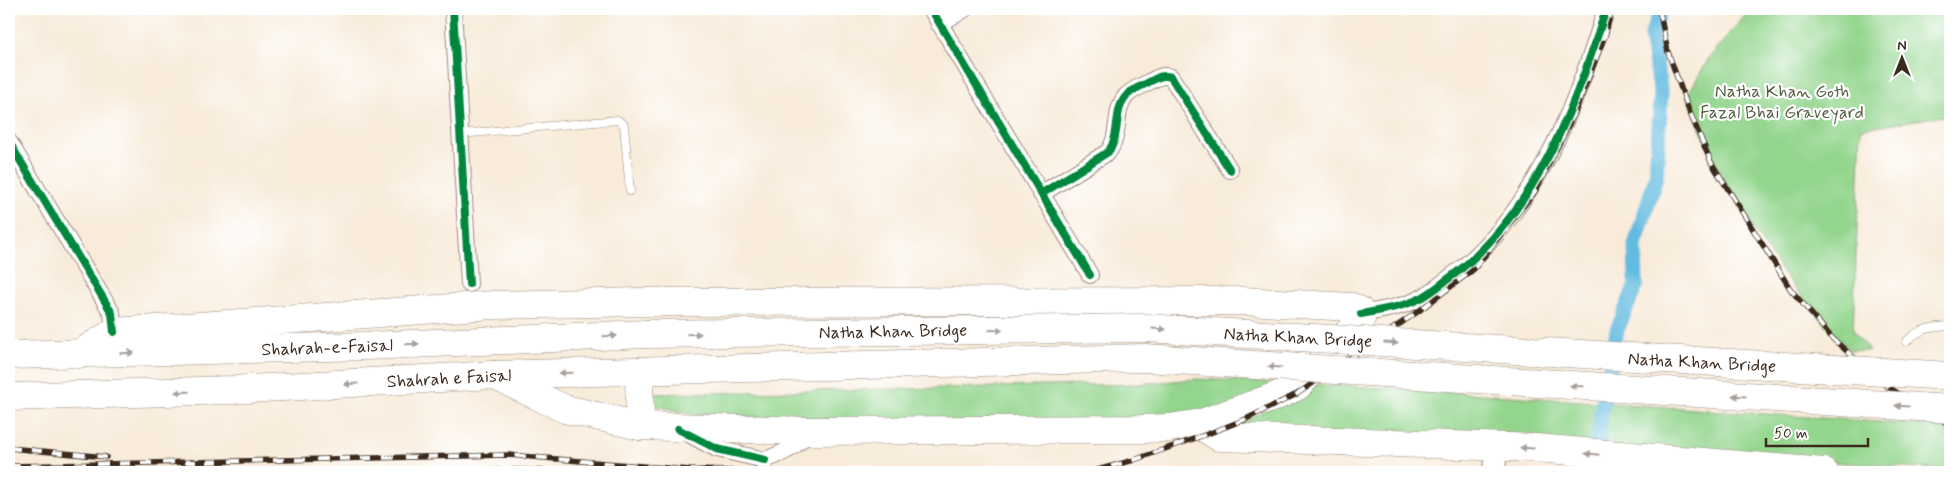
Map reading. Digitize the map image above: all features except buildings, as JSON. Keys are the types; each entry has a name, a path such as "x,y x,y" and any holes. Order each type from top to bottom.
{"highway":[{"path":"79,354 114,332 493,305 577,303 1242,301 1352,307 1361,314 1361,319 1298,386 1274,397 1202,423 1169,428 809,431 678,429 640,426 565,409 493,375"},
{"path":"577,303 581,337"},
{"name":"Natha Khan Bridge","path":"645,334 1146,328 1950,376"},
{"name":"Shahrah-e-Faisal","path":"9,355 366,346 645,334"},
{"name":"Natha Khan Bridge","path":"667,370 1145,358 1950,409"},
{"name":"Shahrah e Faisal","path":"9,396 231,390 493,375 667,370"},
{"path":"639,371 640,426"},
{"path":"1202,423 1204,428 1219,437 1495,459 1558,451 1763,471 1824,472"}],"street":[{"path":"453,9 469,284"},
{"path":"931,9 1090,275"},
{"path":"940,24 965,9"},
{"path":"1361,314 1394,307 1423,297 1470,263 1495,238 1532,184 1570,112 1586,71 1606,9"},
{"path":"1041,194 1108,152 1114,145 1122,103 1126,95 1159,76 1166,75 1171,77 1230,170"},
{"path":"9,142 112,313 114,332"},
{"path":"678,429 717,449 764,462 800,444 809,431"}],"lane":[{"path":"460,134 618,120 624,125 630,191"},
{"path":"1906,342 1914,334 1924,329 1950,326"}],"green space":[{"name":"Natha Khan Goth Fazal Bhai Graveyard","path":"1751,9 1950,9 1950,115 1861,128 1853,331 1869,351 1850,350 1831,331 1764,246 1722,176 1687,96 1709,58"},
{"path":"1196,379 1410,389 1950,427 1950,470 1585,445 695,415 653,405 650,394 1138,384"}],"waterway":[{"path":"1595,472 1601,415 1617,330 1636,285 1635,245 1656,177 1661,94 1651,36 1661,9"}],"railway":[{"path":"1090,472 1134,460 1210,433 1246,419 1297,394 1416,313 1474,269 1536,190 1574,114 1605,36 1612,9"},
{"path":"1659,9 1668,52 1688,108 1711,162 1791,290 1833,339 1885,385 1950,425"},
{"path":"9,448 106,457"},
{"path":"9,466 508,455 691,470 788,472"},
{"path":"450,472 510,470 591,472"}],"cycle path":[{"path":"453,9 469,284"},
{"path":"931,9 1090,275"},
{"path":"1361,314 1401,306 1426,295 1478,254 1504,225 1548,158 1581,84 1606,9"},
{"path":"1041,194 1108,152 1112,146 1120,109 1126,96 1137,88 1162,76 1171,77 1230,170"},
{"path":"9,142 112,313 114,332"},
{"path":"678,429 717,449 765,460"}]}
